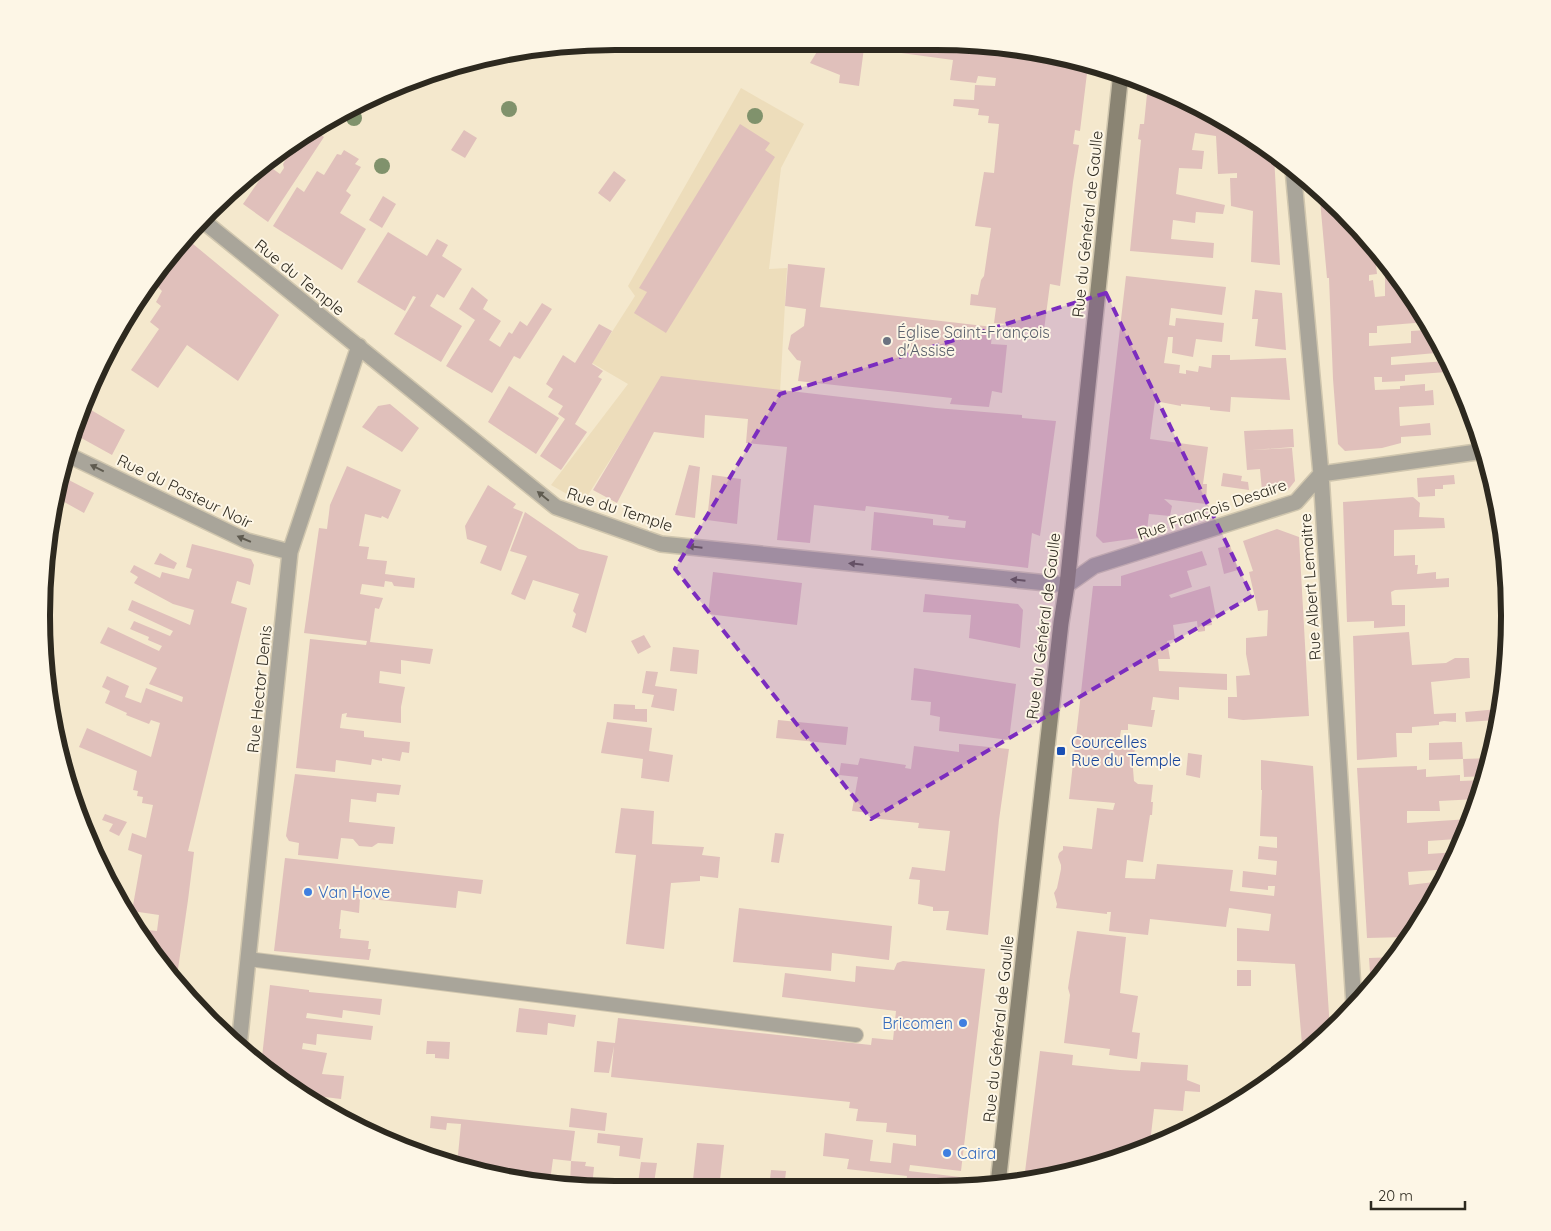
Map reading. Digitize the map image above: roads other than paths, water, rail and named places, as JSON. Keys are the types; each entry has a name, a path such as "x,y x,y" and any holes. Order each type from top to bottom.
{"main road":[{"name":"Rue du Général de Gaulle","path":"999,1177 1066,585 1120,81"}],"street":[{"name":"Rue Albert Lemaitre","path":"1294,178 1321,474 1353,996"},
{"name":"Rue du Temple","path":"208,225 556,507 662,544 1066,585"},
{"name":"Rue Hector Denis","path":"240,1038 290,552 359,346"},
{"path":"1321,474 1477,452"},
{"name":"Rue du Pasteur Noir","path":"73,457 247,541 290,552"},
{"name":"Rue François Desaire","path":"1066,585 1094,566 1296,502 1321,474"}],"lane":[{"path":"248,959 856,1035"}],"place":[{"name":"Église Saint-François d'Assise","path":"887,341"},
{"name":"Courcelles Rue du Temple","path":"1061,751"},
{"name":"Van Hove","path":"308,892"},
{"name":"Bricomen","path":"963,1023"},
{"name":"Caira","path":"947,1153"}]}
